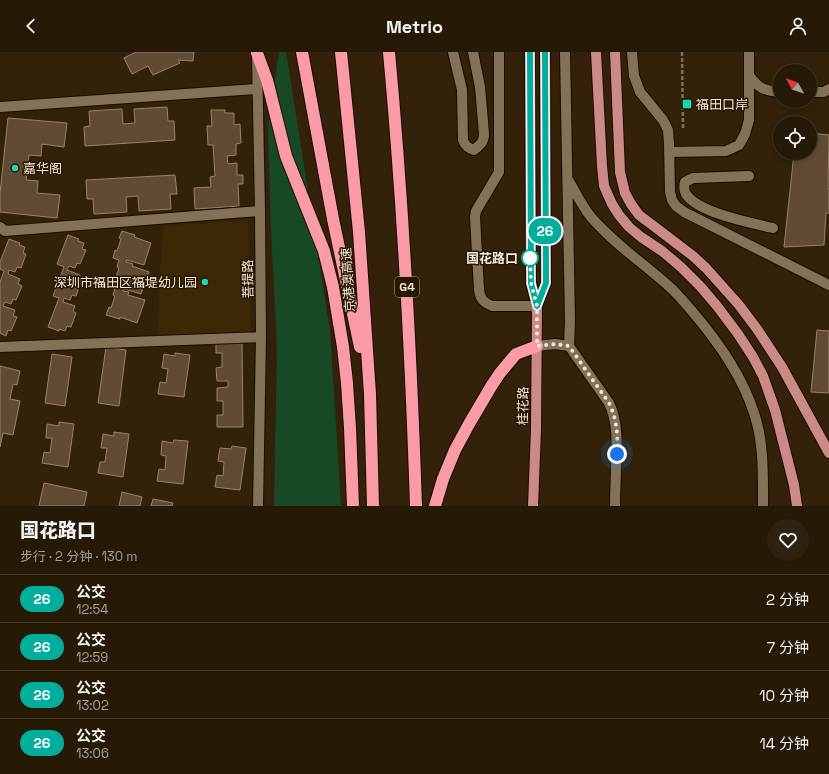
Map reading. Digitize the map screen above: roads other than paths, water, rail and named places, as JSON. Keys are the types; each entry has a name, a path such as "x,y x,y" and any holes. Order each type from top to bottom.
{"highway":[{"path":"257,52 267,80 286,156 324,251 333,287 343,347 347,383 353,506"},
{"path":"302,52 333,219 370,394"},
{"name":"京港澳高速","path":"341,52 359,232 370,394 373,506"},
{"name":"G4","path":"389,52 406,266 416,506"},
{"path":"435,506 443,480 455,450 468,424 492,385 508,362 516,354 537,346"}],"main road":[{"path":"530,52 531,283 537,306"},
{"path":"537,306 546,283 545,52"},
{"path":"596,52 604,186 619,215 641,237 662,251 700,286 738,334 753,357 763,376 775,410 793,478 797,506"},
{"path":"614,52 620,172 625,193 631,204 645,219 693,256 706,268 739,305 782,367 829,453"},
{"name":"桂花路","path":"533,506 536,429 537,306"}],"street":[{"name":"菩提路","path":"257,52 261,337 258,506"},
{"path":"453,52 462,90 463,140 465,145 474,150 480,145 484,138 484,134 480,87 473,52"},
{"path":"499,52 499,172 476,211 475,217 480,296 482,300 492,306 537,306"},
{"path":"565,52 570,321 569,346 609,403 613,412 616,423 617,442 615,506"},
{"path":"632,52 634,76 640,92 663,120 668,130 670,152 670,192 672,200 676,206 684,212 771,255 829,286"},
{"path":"670,152 726,151 739,145 745,134 749,120 750,52"},
{"path":"749,75 755,84 763,89 773,92"},
{"path":"0,113 0,107 257,89"},
{"path":"817,92 824,92 829,89"},
{"path":"749,176 693,178 684,182 684,191 696,203 709,210 773,228"},
{"path":"568,179 591,217 614,240 674,291 706,328 738,376 747,393 760,437 763,477 763,506"},
{"path":"0,227 5,231 260,211"},
{"path":"0,347 261,337"},
{"path":"537,346 555,344 569,346"}],"place":[{"name":"福田口岸","path":"687,104"},
{"name":"嘉华阁","path":"15,168"},
{"name":"国花路口","path":"530,258"},
{"name":"深圳市福田区福堤幼儿园","path":"205,282"}]}
